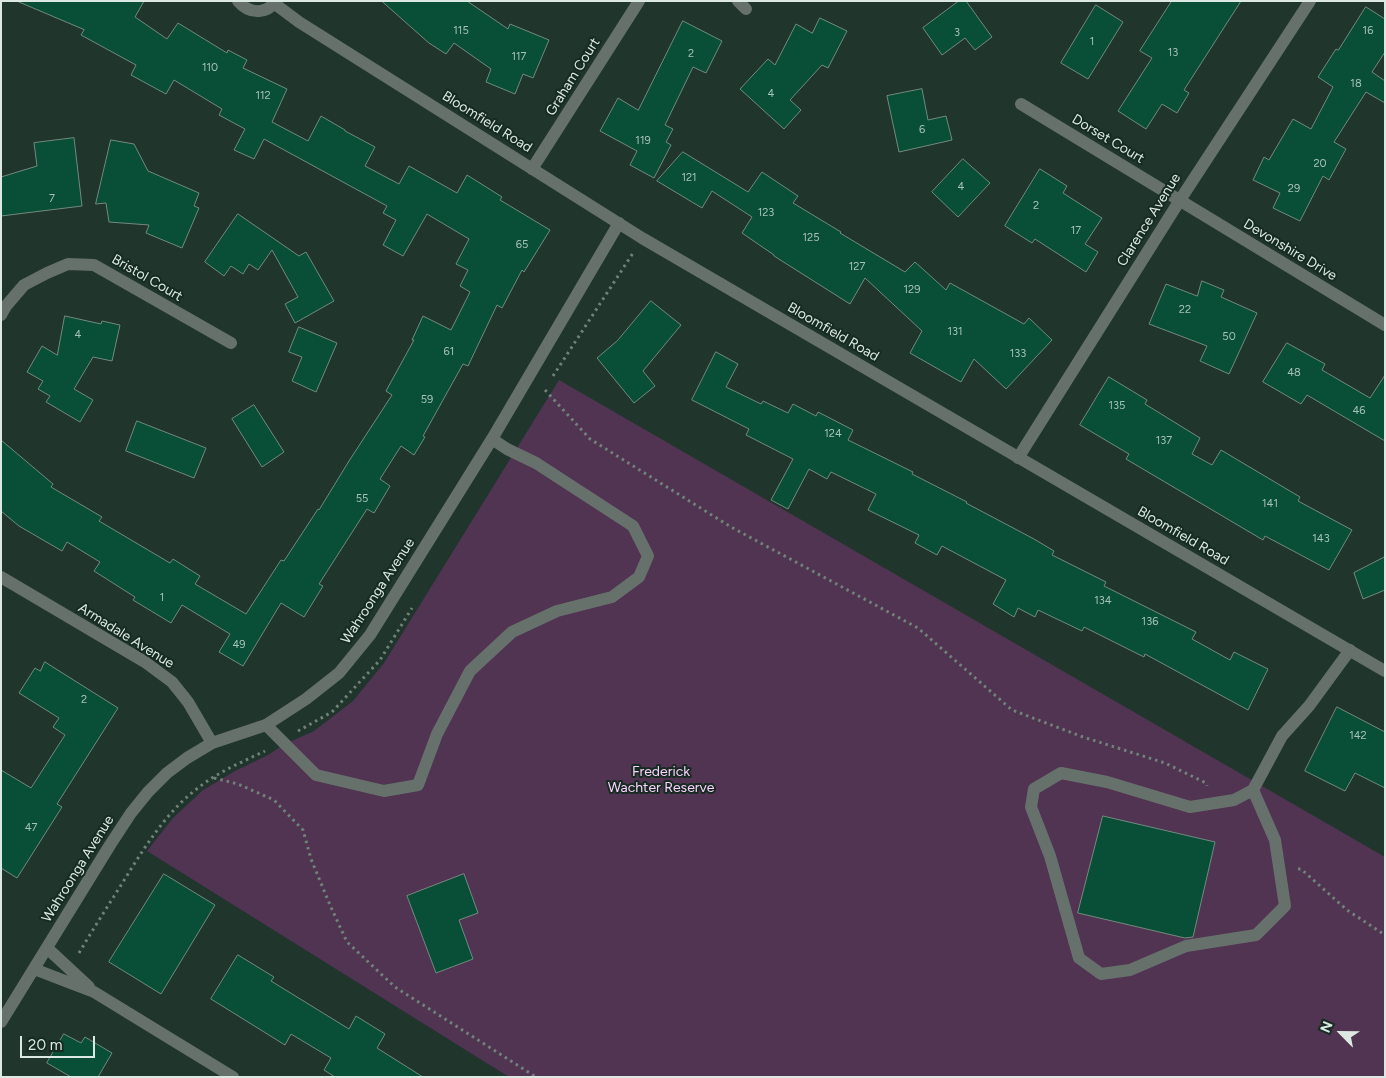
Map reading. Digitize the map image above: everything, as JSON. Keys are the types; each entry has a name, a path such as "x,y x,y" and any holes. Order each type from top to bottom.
{"street":[{"path":"238,1 242,6 253,11 265,10 276,2"},
{"name":"Graham Court","path":"532,169 639,1"},
{"name":"Clarence Avenue","path":"1018,458 1180,200 1310,1"},
{"name":"Bloomfield Road","path":"276,2 299,22 642,238 1385,671"},
{"name":"Dorset Court","path":"1021,104 1180,200"},
{"name":"Devonshire Drive","path":"1180,200 1385,325"},
{"name":"Wahroonga Avenue","path":"1,1022 110,845 131,813 148,792 187,758 212,743 266,725 306,699 340,672 370,635 492,439 619,223"},
{"name":"Bristol Court","path":"1,315 6,306 24,285 68,264 94,265 231,343"},
{"path":"266,725 316,775 384,791 418,785 437,734 470,671 512,632 557,611 612,597 639,577 648,556 633,526 536,462 507,449 492,439"},
{"name":"Armadale Avenue","path":"1,577 145,662 172,682 188,702 212,743"},
{"path":"1252,790 1275,840 1285,906 1256,935 1186,946 1130,970 1101,974 1079,958 1050,856 1031,807 1034,789 1060,774 1107,782 1190,807 1234,800 1252,790 1282,736 1309,706 1350,650"},
{"path":"47,948 94,992"},
{"path":"34,969 94,992 233,1077"}],"path":[{"path":"545,390 590,439 731,528 918,628 1012,710 1083,737 1165,762 1206,783 1211,804"},
{"path":"213,778 238,784 274,800 303,830 330,905 347,942 395,987 536,1077"},
{"path":"1279,865 1301,869 1347,910 1385,935"}],"green space":[{"name":"Frederick Wachter Reserve","path":"559,380 1385,857 1385,1077 509,1077 147,851 173,818 203,790 283,745 314,731 353,701 384,663"}],"building":[{"path":"17,1 144,1 135,17 167,39 178,23 227,53 228,50 247,60 243,68 287,89 272,122 308,141 321,116 375,147 365,166 399,184 409,166 457,193 467,175 502,197 500,200 550,230 524,272 522,270 502,308 497,305 468,366 463,364 414,455 401,446 380,479 390,486 374,513 367,509 319,584 323,586 304,617 281,603 243,666 219,652 230,634 182,605 171,623 133,600 135,597 94,571 100,562 67,542 62,551 19,526 1,511 1,440 53,484 51,487 102,517 99,521 170,563 173,559 200,576 195,584 246,614 281,560 284,561 319,510 392,395 386,391 414,340 412,340 423,316 451,330 470,292 460,286 468,270 456,264 469,239 427,214 403,256 383,245 396,220 383,213 387,206 264,139 254,159 234,150 245,129 219,115 222,109 174,80 166,94 131,75 136,65 81,35 84,30"},
{"path":"382,1 467,1 508,29 510,24 549,40 533,78 523,74 515,94 486,82 491,69 454,43 446,54 429,43"},
{"path":"959,1 966,1 992,37 975,50 965,38 942,55 923,28"},
{"path":"1172,1 1241,1 1184,90 1189,93 1177,113 1162,104 1146,129 1118,111 1152,58 1140,51"},
{"path":"1096,5 1123,22 1088,79 1061,63"},
{"path":"1366,7 1385,19 1385,52 1372,72 1385,81 1385,103 1366,92 1334,142 1346,149 1329,180 1323,176 1300,221 1273,208 1280,193 1253,180 1264,157 1269,160 1293,119 1311,129 1333,87 1318,77"},
{"path":"820,18 847,31 828,68 822,65 790,100 801,110 784,129 740,89 768,59 775,65 796,24 812,33"},
{"path":"683,21 722,41 706,73 693,67 665,125 673,129 666,142 671,145 654,178 630,165 637,151 600,131 618,98 638,110"},
{"path":"922,89 928,120 946,116 952,140 899,152 887,96"},
{"path":"74,138 82,206 1,216 1,177 37,166 34,143"},
{"path":"111,140 134,144 148,171 199,193 194,206 199,208 182,248 146,233 149,225 109,222 106,203 96,204"},
{"path":"683,152 748,192 762,172 798,196 793,203 905,272 915,262 946,290 950,283 1024,324 1029,318 1052,340 1006,389 974,359 961,382 910,353 922,331 865,278 850,304 774,256 742,233 752,217 712,191 702,208 657,181"},
{"path":"963,159 990,183 958,217 932,192"},
{"path":"1040,169 1067,186 1063,193 1102,218 1085,244 1098,252 1086,272 1035,239 1032,243 1005,226"},
{"path":"238,214 299,256 306,252 334,301 295,323 285,304 298,297 272,250 258,270 249,264 243,274 231,266 224,276 205,262"},
{"path":"1202,281 1224,290 1221,297 1257,313 1229,374 1200,361 1207,346 1149,324 1166,284 1197,296"},
{"path":"651,301 681,325 643,371 655,386 634,403 597,358 617,341"},
{"path":"65,316 101,324 102,321 120,325 112,361 93,357 74,389 93,400 80,422 46,402 50,396 38,389 43,381 27,372 42,346 57,355"},
{"path":"299,327 337,343 316,392 292,381 302,357 289,352"},
{"path":"1287,343 1325,364 1322,370 1370,398 1385,375 1385,441 1307,395 1301,404 1263,382"},
{"path":"716,352 738,364 726,387 761,404 763,401 788,413 793,404 816,416 818,412 853,430 848,440 913,472 912,474 1034,539 1054,551 1052,555 1106,582 1104,586 1196,632 1192,639 1230,660 1234,652 1268,669 1248,710 1145,654 1144,657 1084,627 1082,631 1038,610 1035,617 1018,608 1014,617 993,604 1006,580 942,546 937,555 915,543 919,535 868,510 876,494 831,472 827,479 809,469 788,509 771,500 793,459 746,435 749,429 692,400"},
{"path":"1109,377 1147,400 1145,404 1200,438 1192,454 1212,465 1221,450 1300,497 1298,501 1352,530 1329,570 1265,536 1263,540 1126,459 1129,454 1080,425"},
{"path":"254,405 284,452 262,467 232,419"},
{"path":"137,421 206,448 194,478 126,451"},
{"path":"1385,557 1385,590 1363,599 1354,573"},
{"path":"45,662 118,708 57,804 62,807 17,878 1,868 1,770 31,788 65,735 53,727 59,718 19,693 35,668 40,671"},
{"path":"1337,707 1385,732 1385,788 1355,773 1345,791 1305,771"},
{"path":"1103,816 1215,842 1193,937 1185,938 1078,913"},
{"path":"164,874 215,905 161,994 109,962"},
{"path":"464,874 478,913 459,920 473,959 436,973 407,896"},
{"path":"238,955 274,977 271,981 349,1029 356,1016 385,1034 377,1048 423,1077 335,1077 324,1070 331,1058 291,1034 285,1045 211,999"},
{"path":"64,1034 81,1043 85,1037 112,1053 98,1077 71,1077 47,1063"}]}
